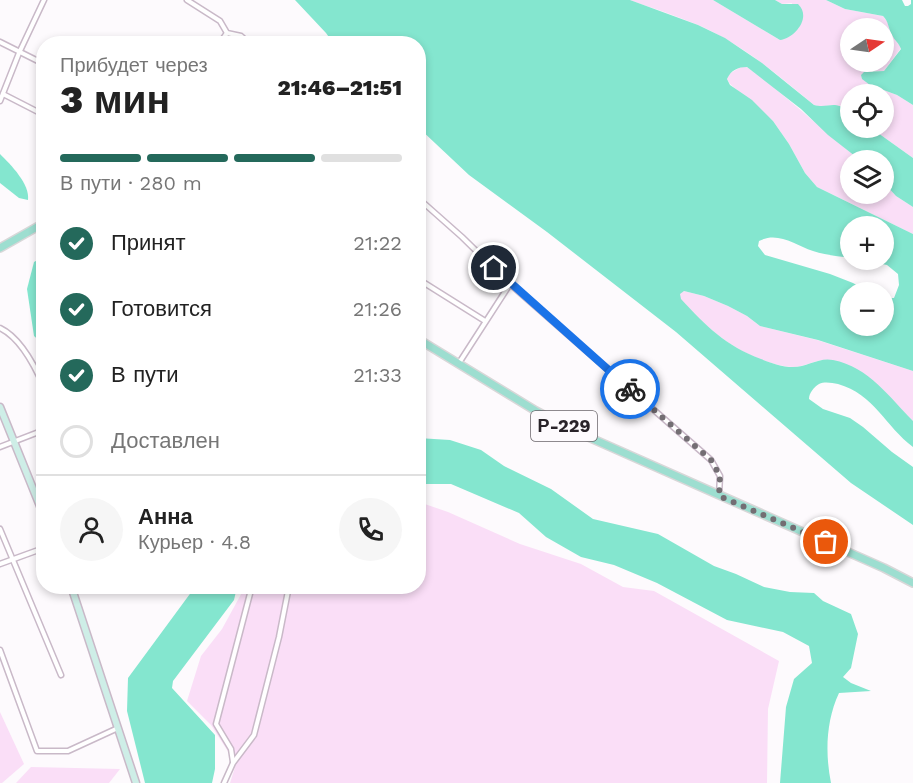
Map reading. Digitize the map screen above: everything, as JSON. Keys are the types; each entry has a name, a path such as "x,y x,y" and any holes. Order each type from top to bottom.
{"main road":[{"path":"0,248 36,228"},
{"name":"Р-229","path":"426,344 568,428 865,559 913,583"}],"street":[{"path":"0,101 44,0"},
{"path":"187,0 220,21 227,33 241,36"},
{"path":"0,42 36,60"},
{"path":"3,94 36,111"},
{"path":"426,205 510,284 711,460 720,476 719,496"},
{"path":"426,284 485,321"},
{"path":"459,363 510,284"},
{"path":"0,328 10,333 36,372"},
{"path":"0,407 36,497"},
{"path":"0,447 36,433"},
{"path":"0,529 61,675"},
{"path":"0,564 36,551"},
{"path":"74,594 136,783"},
{"path":"233,763 231,749 216,724 220,701 250,594"},
{"path":"224,783 233,763 254,735 287,594"},
{"path":"0,650 37,751 68,751 118,728"}],"shaded area":[{"path":"295,0 630,0 698,25 725,38 762,63 814,105 840,106 840,138 885,138 913,158 913,207 894,194 894,150 847,150 801,109 747,67 735,70 727,79 730,85 752,100 773,121 805,173 817,187 840,198 840,204 852,204 876,216 840,216 840,256 818,252 780,238 766,238 759,241 758,246 765,255 850,282 840,282 840,336 894,336 894,298 899,285 898,274 893,270 894,225 913,234 913,371 818,340 760,326 747,316 704,296 684,291 680,294 681,299 708,326 737,348 749,354 789,367 833,360 857,369 878,384 913,421 913,447 870,403 850,389 838,384 821,383 812,390 809,399 823,409 850,418 913,467 913,525 851,483 676,332 469,175 426,135 426,36 328,36"},
{"path":"630,0 713,0 780,40 792,3 782,4 775,0 826,0 845,9 884,18 840,18 840,72 871,72 870,84 840,84 840,106 814,105 736,45 690,22"},
{"path":"713,0 775,0 782,4 798,4 802,9 802,21 796,31 780,40"},
{"path":"826,0 902,0 905,6 908,6 913,0 913,105 894,94 894,84 869,84 862,79 861,75 864,72 894,72 894,58 901,49 894,38 894,18 845,9"},
{"path":"894,38 901,48 894,57"},
{"path":"741,67 747,67 848,150 840,150 840,198 817,187 805,173 773,121 730,84 727,79 729,74"},
{"path":"894,94 913,105 913,158 885,138 894,138"},
{"path":"0,154 23,181 28,200 19,198 0,183"},
{"path":"894,194 913,207 913,234 894,225 894,216 876,216 852,204 894,204"},
{"path":"36,261 36,338 27,289"},
{"path":"684,291 728,306 760,326 817,340 913,371 913,421 899,407 821,360 800,366 785,366 762,360 727,342 680,299 680,293"},
{"path":"426,438 450,440 481,450 504,466 551,489 593,519 658,534 714,566 764,587 790,592 814,593 823,601 851,614 858,634 851,668 843,677 871,691 839,693 831,715 828,737 831,783 780,783 786,707 794,679 812,663 809,646 783,632 727,620 657,583 614,565 581,557 546,537 519,513 451,484 426,484"},
{"path":"426,504 520,544 581,564 623,587 654,591 779,661 768,709 767,783 230,783 236,764 211,725 187,701 201,656 222,629 241,594 426,594"},
{"path":"190,594 235,594 234,600 173,681 172,688 215,735 215,769 212,783 145,783 127,711 128,678"},
{"path":"0,712 24,764 2,783 0,783"},
{"path":"31,767 120,769 109,783 16,783"}],"way so far":[{"path":"630,389 711,460 720,476 719,496 826,542"}],"route":[{"path":"494,268 630,389"}]}
